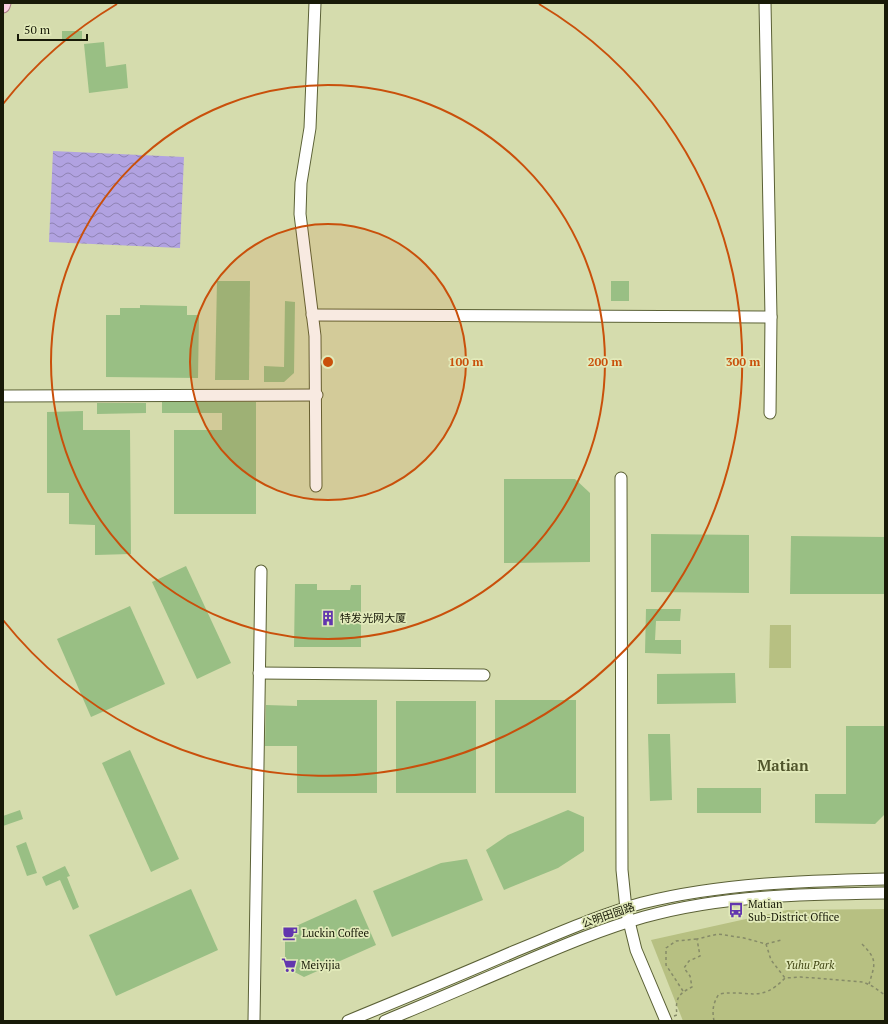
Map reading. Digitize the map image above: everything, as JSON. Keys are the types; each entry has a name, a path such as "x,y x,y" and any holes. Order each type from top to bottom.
{"street":[{"path":"315,3 310,128 300,183 300,214 315,336 317,395 316,486"},
{"path":"765,3 771,318 770,413"},
{"path":"312,315 771,318"},
{"path":"3,396 317,395"},
{"path":"621,478 622,870 626,908 636,950 666,1020"},
{"path":"254,1021 261,571"},
{"path":"259,673 484,674"},
{"name":"公明田园路","path":"348,1021 579,924 626,908 688,893 739,886 787,882 885,879"},
{"name":"公明田园路","path":"385,1021 584,937 629,922 690,907 740,899 788,896 885,894"}],"path":[{"path":"683,992 666,964 666,948 676,941 697,939 718,934 744,938 766,944 781,940"},
{"path":"666,1020 677,1015 676,1005 683,992 692,986 690,976 684,968 689,961 700,956 697,939"},
{"path":"766,944 771,960 785,978"},
{"path":"862,944 873,955 875,964 869,984"},
{"path":"714,1021 712,1012 714,1001 720,994 732,992 763,994 775,988 785,978 801,977 863,982 869,984 885,995"}],"green space":[{"path":"770,625 791,625 791,668 769,668"},
{"name":"Yuhu Park","path":"885,909 885,1021 683,1021 651,940 787,910"}],"water":[{"path":"53,151 184,157 180,248 49,242"}],"building":[{"path":"62,31 82,31 82,40 62,39"},
{"path":"104,42 106,67 126,64 128,88 89,93 84,44"},
{"path":"217,281 250,281 249,380 215,380"},
{"path":"611,281 629,281 629,301 611,301"},
{"path":"285,301 295,302 294,373 284,382 264,382 264,366 284,367"},
{"path":"140,305 187,306 187,315 199,315 198,378 106,377 106,315 120,315 120,308 140,308"},
{"path":"162,402 256,402 256,514 174,514 174,430 222,430 222,413 162,413"},
{"path":"97,403 146,403 146,413 97,414"},
{"path":"83,411 83,430 130,430 131,554 95,555 95,525 69,524 69,493 47,493 47,412"},
{"path":"504,479 575,479 590,493 590,562 504,563"},
{"path":"651,534 749,535 749,593 651,592"},
{"path":"791,536 885,537 885,594 790,594"},
{"path":"186,566 231,663 197,679 152,582"},
{"name":"特发光网大厦","path":"295,584 317,584 317,590 350,590 351,585 361,585 361,647 294,647"},
{"path":"130,606 165,684 91,717 57,639"},
{"path":"646,609 681,609 680,621 656,621 655,640 681,640 681,654 645,653"},
{"path":"735,673 736,703 657,704 657,674"},
{"path":"297,700 377,700 377,793 297,793 297,746 265,746 266,705 297,706"},
{"path":"495,700 576,700 576,793 495,793"},
{"path":"396,701 476,701 476,793 396,793"},
{"path":"846,726 885,726 885,814 875,824 815,823 815,794 846,794"},
{"path":"648,734 670,734 672,800 650,801"},
{"path":"130,750 179,859 151,872 102,763"},
{"path":"697,788 761,788 761,813 697,813"},
{"path":"20,810 23,819 3,826 3,816"},
{"path":"568,810 584,817 584,851 558,868 504,890 486,850 508,835"},
{"path":"26,842 37,873 27,876 16,846"},
{"path":"467,859 483,900 392,937 373,891 441,863"},
{"path":"65,866 70,876 67,877 79,907 73,910 60,880 46,886 42,877"},
{"path":"191,889 218,950 116,996 89,935"},
{"path":"356,899 376,945 304,977 285,967 285,931"}],"place":[{"name":"特发光网大厦","path":"328,618"},
{"name":"Matian Sub-District Office","path":"736,910"},
{"name":"Luckin Coffee","path":"290,933"},
{"name":"Meiyijia","path":"289,965"}],"district":[{"name":"Matian","path":"783,766"}]}
